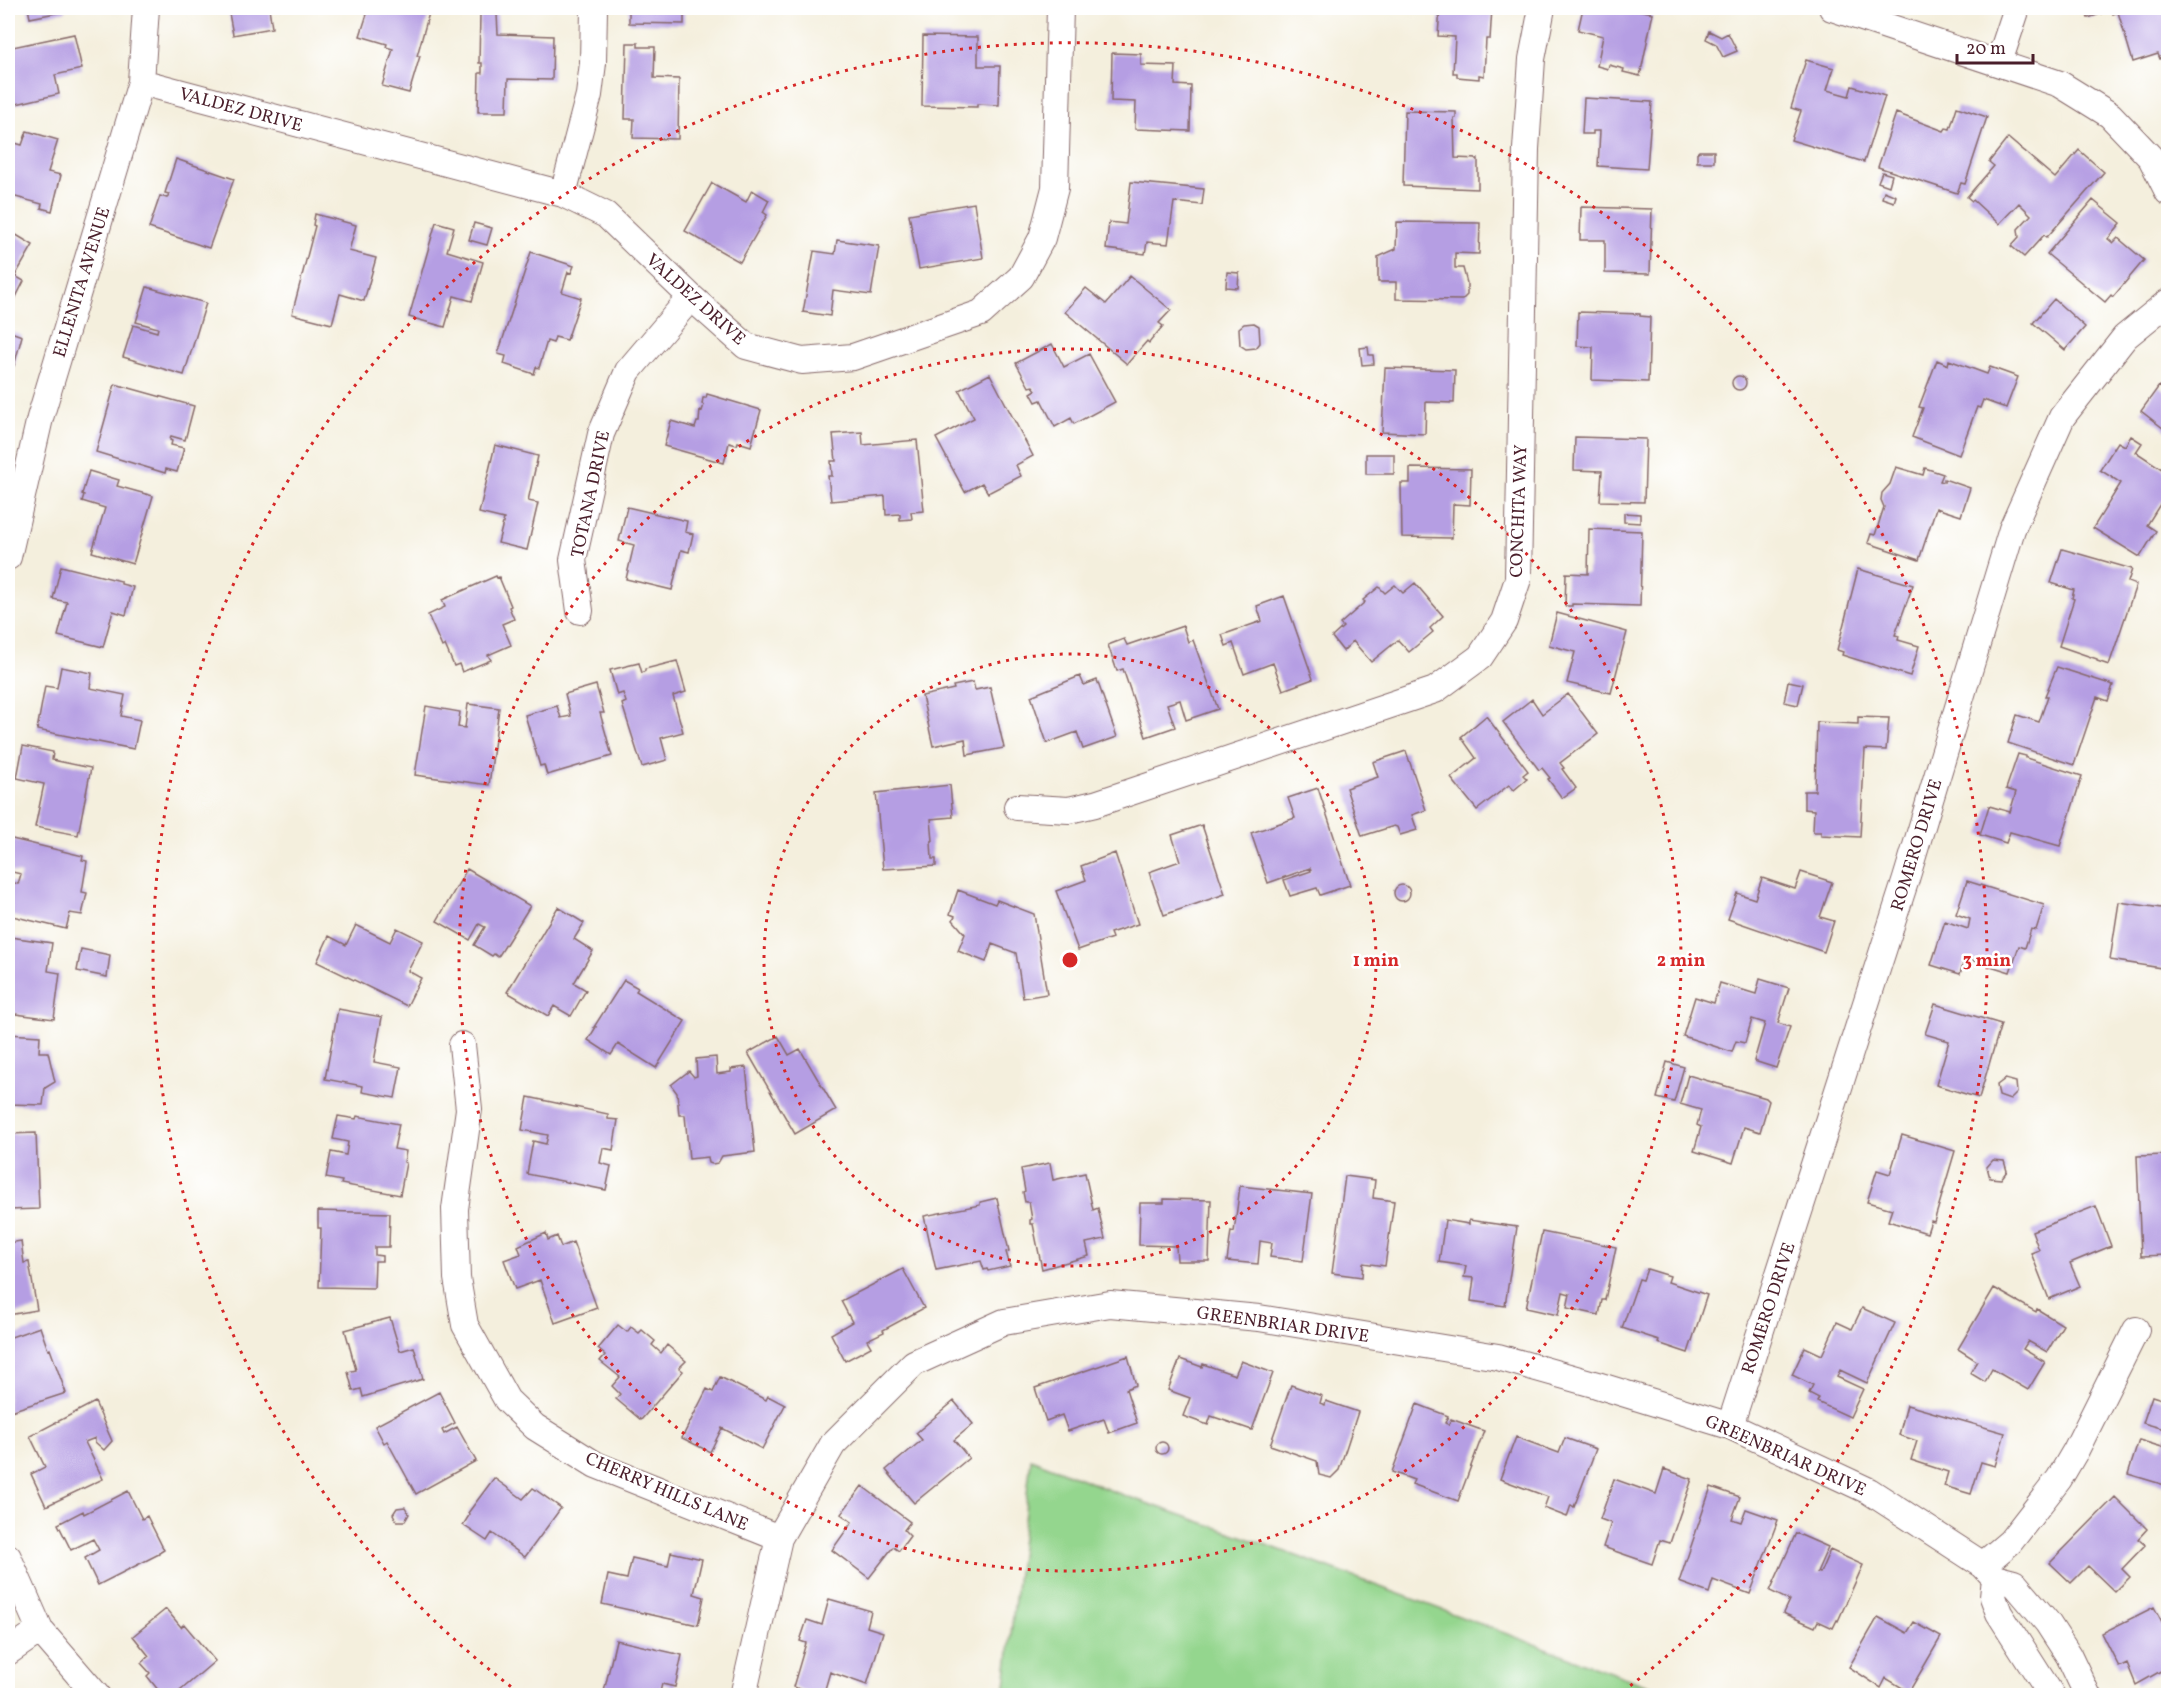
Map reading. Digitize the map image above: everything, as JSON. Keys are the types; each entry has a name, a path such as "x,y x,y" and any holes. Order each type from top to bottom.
{"street":[{"name":"ELLENITA AVENUE","path":"8,557 40,418 141,82 146,8"},
{"path":"563,194 589,95 593,63 594,8"},
{"name":"VALDEZ DRIVE","path":"141,82 563,194 606,214 691,297 746,346 802,361 853,357 981,313 1021,277 1042,238 1055,188 1060,8"},
{"name":"CONCHITA WAY","path":"1017,807 1069,810 1095,804 1434,690 1480,657 1504,621 1518,579 1526,149 1532,59 1542,8"},
{"path":"1832,8 2060,84 2110,115 2151,158 2169,192"},
{"path":"1999,62 2017,8"},
{"name":"TOTANA DRIVE","path":"580,611 573,560 601,434 628,371 691,297"},
{"name":"ROMERO DRIVE","path":"1730,1426 1906,879 2012,529 2062,417 2126,337 2169,302"},
{"name":"CHERRY HILLS LANE","path":"462,1045 469,1109 455,1209 457,1278 465,1325 507,1400 535,1428 596,1465 779,1538"},
{"name":"GREENBRIAR DRIVE","path":"743,1695 779,1538 833,1444 914,1363 1004,1322 1110,1304 1259,1318 1498,1357 1730,1426 1869,1491 1989,1571 2014,1583 2047,1622 2069,1656 2088,1695"},
{"path":"2052,1695 1999,1613 1993,1597 1989,1571 2059,1479 2136,1330"},
{"path":"8,1557 40,1630 97,1695"},
{"path":"8,1652 40,1630"}],"green space":[{"path":"1031,1459 1112,1491 1264,1544 1672,1695 1004,1695"}],"building":[{"path":"28,8 66,8 66,11 30,18"},
{"path":"228,8 269,8 272,28 233,35"},
{"path":"369,8 410,8 429,13 409,93 382,86 393,49 386,47 387,44 360,36"},
{"path":"629,8 684,8 684,24 629,23"},
{"path":"1440,8 1492,8 1490,39 1486,39 1484,76 1479,75 1479,79 1457,77 1457,73 1453,73 1455,37 1438,36"},
{"path":"1583,8 1628,8 1653,13 1640,76 1623,72 1624,69 1609,65 1608,69 1597,66 1603,36 1578,30"},
{"path":"2084,8 2168,8 2168,56 2160,59 2158,54 2133,62 2118,12 2113,14 2112,10 2088,18"},
{"path":"480,14 497,14 498,34 553,36 552,80 508,79 507,112 478,112 479,73 482,73 482,63 479,63"},
{"path":"1709,31 1721,37 1728,33 1737,51 1723,57 1716,44 1706,39"},
{"path":"74,34 82,69 55,75 59,94 8,106 8,48"},
{"path":"923,36 978,37 978,66 1000,66 999,105 922,106"},
{"path":"627,43 638,43 638,47 655,47 654,78 679,79 678,139 633,138 634,119 625,119"},
{"path":"1112,53 1141,54 1141,65 1176,66 1175,85 1191,86 1190,131 1135,129 1136,102 1111,101"},
{"path":"1806,60 1834,68 1827,90 1849,96 1852,86 1885,96 1864,162 1791,140 1801,111 1791,108"},
{"path":"1584,98 1652,102 1647,169 1598,166 1600,131 1593,131 1593,134 1582,134"},
{"path":"1957,107 1987,117 1965,184 1961,183 1957,193 1878,167 1896,113 1944,131 1946,128 1950,129"},
{"path":"1405,111 1456,112 1456,118 1454,118 1455,158 1478,159 1478,189 1403,186"},
{"path":"27,131 58,140 48,172 61,175 52,211 41,208 42,204 8,195 8,141 22,145"},
{"path":"2008,138 2055,178 2079,150 2104,172 2047,237 2044,235 2024,257 2011,246 2019,237 2018,229 2031,215 2019,203 1999,224 1967,197 1994,166 1989,162"},
{"path":"1699,151 1714,151 1714,162 1697,162"},
{"path":"176,159 234,179 209,248 149,228 160,196 167,198 169,194 165,193"},
{"path":"1882,172 1892,175 1889,186 1878,182"},
{"path":"1131,182 1204,189 1202,205 1174,202 1168,244 1147,242 1145,254 1106,249 1109,222 1126,224"},
{"path":"712,183 746,202 752,190 769,200 763,212 767,215 740,262 685,231"},
{"path":"1884,191 1896,196 1894,202 1882,198"},
{"path":"2093,200 2121,223 2108,239 2113,243 2118,238 2144,260 2113,297 2111,295 2105,302 2047,254"},
{"path":"974,203 983,258 919,269 909,214"},
{"path":"1581,207 1652,209 1650,274 1605,273 1605,240 1580,240"},
{"path":"315,214 356,225 349,251 376,258 364,301 340,294 332,324 292,314 315,226 313,225"},
{"path":"436,222 454,227 447,251 483,262 472,301 454,296 445,327 409,317"},
{"path":"1397,222 1480,223 1479,254 1455,253 1455,268 1463,268 1467,283 1467,295 1462,300 1396,299 1396,282 1378,282 1378,257 1396,249"},
{"path":"474,223 492,228 487,245 469,240"},
{"path":"8,230 33,245 15,276 24,281 10,309 8,307"},
{"path":"837,240 879,246 871,295 833,290 830,316 803,312 814,251 835,254"},
{"path":"531,252 574,266 571,273 568,272 562,292 581,298 567,340 555,337 553,343 547,341 539,368 536,367 534,374 504,364 506,356 498,354"},
{"path":"1227,272 1239,273 1238,288 1226,287"},
{"path":"1130,276 1171,310 1159,323 1163,326 1127,364 1065,312 1086,288 1106,304"},
{"path":"147,287 206,303 184,375 123,357 133,325 157,332 158,328 136,322"},
{"path":"2054,299 2085,327 2065,350 2033,323"},
{"path":"1578,312 1640,314 1640,316 1650,317 1648,382 1592,380 1593,347 1577,346"},
{"path":"1254,323 1259,326 1260,343 1256,348 1246,349 1240,345 1239,328 1244,324"},
{"path":"8,331 22,336 14,366 11,367 8,366"},
{"path":"1052,344 1064,367 1089,354 1115,402 1074,424 1071,418 1055,427 1041,400 1036,402 1031,393 1036,390 1033,386 1029,387 1016,363"},
{"path":"1368,347 1369,355 1373,355 1374,364 1362,365 1360,348"},
{"path":"1937,360 1948,365 1949,360 1987,374 1990,367 2018,377 2006,408 1983,400 1980,408 1977,407 1959,455 1912,437 1923,408 1919,407"},
{"path":"1385,368 1455,370 1454,403 1426,402 1425,434 1382,432"},
{"path":"990,374 1033,456 1016,465 1021,476 988,493 982,483 965,492 936,438 974,418 959,390"},
{"path":"1739,376 1744,378 1746,383 1744,388 1739,390 1734,388 1732,383 1734,378"},
{"path":"115,384 194,406 185,440 171,436 171,445 184,448 177,472 166,469 165,473 96,452"},
{"path":"2159,386 2168,393 2168,432 2141,411"},
{"path":"707,394 761,410 751,446 738,442 737,445 729,443 724,463 664,446 671,421 695,428 699,422 700,410 702,411 704,405 702,404 703,398 706,398"},
{"path":"862,432 863,445 917,440 924,511 911,512 912,519 900,520 900,514 886,515 885,496 831,501 828,476 832,476 831,461 836,461 833,434"},
{"path":"2131,436 2142,443 2136,452 2168,473 2168,505 2162,501 2147,525 2156,531 2140,557 2093,528 2121,483 2100,470 2118,442 2125,446"},
{"path":"1575,437 1646,439 1644,502 1600,501 1602,471 1574,470"},
{"path":"495,445 538,456 528,501 538,503 527,550 498,543 504,519 479,513"},
{"path":"1366,454 1394,454 1394,474 1366,474"},
{"path":"1896,467 1923,475 1925,468 1943,474 1940,481 1944,482 1944,479 1970,488 1961,516 1936,508 1919,560 1868,543 1871,534 1875,535 1884,507 1881,500 1882,493 1890,484"},
{"path":"1410,468 1471,469 1470,505 1453,504 1452,538 1402,537 1401,483 1410,483"},
{"path":"89,471 119,480 117,486 153,496 133,564 92,552 105,508 82,501"},
{"path":"627,507 687,521 685,532 693,534 689,552 681,550 672,590 626,579 634,545 619,541"},
{"path":"1624,513 1640,514 1640,523 1624,522"},
{"path":"1589,529 1642,531 1640,606 1572,604 1572,606 1565,606 1566,573 1588,574"},
{"path":"2062,549 2132,569 2128,582 2136,585 2109,665 2059,646 2074,599 2072,598 2074,590 2051,583"},
{"path":"61,566 121,581 121,584 133,587 126,615 113,611 103,647 58,636 67,602 53,599"},
{"path":"1858,569 1913,585 1895,635 1899,636 1898,640 1919,646 1910,676 1842,655 1843,652 1837,650"},
{"path":"496,576 499,577 514,619 502,624 511,645 488,655 491,660 462,672 459,664 454,666 445,645 442,647 428,615 445,607 442,600"},
{"path":"1415,583 1443,616 1430,628 1433,632 1409,652 1398,640 1371,662 1353,641 1343,651 1332,637 1343,627 1340,624 1365,602 1363,600 1379,587 1385,593 1395,585 1403,593"},
{"path":"1284,596 1313,679 1283,690 1273,663 1244,674 1233,643 1226,646 1222,635 1262,621 1257,606"},
{"path":"1557,613 1627,632 1611,693 1567,683 1575,652 1549,645"},
{"path":"1183,626 1188,642 1193,640 1218,709 1186,720 1180,700 1167,704 1175,727 1146,737 1123,669 1117,671 1108,645 1124,639 1127,645"},
{"path":"677,661 686,692 673,696 683,732 661,738 667,760 642,767 622,704 626,702 623,693 617,695 610,670 639,663 642,673 645,669"},
{"path":"61,667 92,673 90,688 125,695 121,716 140,720 134,749 37,730 45,686 57,688"},
{"path":"2057,667 2113,685 2108,701 2097,697 2074,765 2008,743 2017,715 2039,722 2048,696 2045,696"},
{"path":"1080,676 1084,685 1097,680 1117,737 1083,749 1077,732 1047,743 1031,696"},
{"path":"1788,681 1803,684 1798,705 1784,702"},
{"path":"973,682 975,690 990,687 1004,748 967,755 965,739 933,746 922,696"},
{"path":"596,685 604,713 600,713 612,756 547,775 544,765 540,766 525,715 557,706 561,718 571,716 565,694"},
{"path":"1568,694 1598,734 1560,763 1576,788 1562,798 1548,779 1550,778 1542,768 1539,770 1503,722 1532,699 1542,714"},
{"path":"468,704 499,708 489,785 415,775 426,706 460,712 458,727 465,728"},
{"path":"1486,716 1528,771 1523,775 1527,779 1514,790 1509,785 1477,810 1451,778 1476,758 1461,737"},
{"path":"1858,717 1889,718 1886,750 1865,749 1860,837 1821,835 1821,832 1813,832 1814,810 1804,809 1804,791 1815,791 1817,722 1858,724"},
{"path":"23,746 53,752 52,760 91,768 78,835 35,827 44,784 17,778"},
{"path":"1406,751 1426,810 1412,815 1417,830 1400,835 1397,827 1394,826 1362,836 1346,788 1378,777 1373,762"},
{"path":"2018,754 2082,776 2060,846 2010,832 2006,843 1980,835 1989,806 2010,812 2016,792 2006,789"},
{"path":"950,785 953,817 931,819 932,859 936,859 936,866 883,869 876,793"},
{"path":"1318,788 1350,885 1320,895 1317,888 1290,896 1284,880 1311,871 1310,868 1268,883 1251,833 1295,818 1288,798"},
{"path":"1202,825 1225,894 1164,915 1149,872 1180,861 1172,835"},
{"path":"8,838 83,856 82,860 87,861 82,892 87,893 82,915 70,913 66,929 8,915 8,881 18,884 21,874 8,871"},
{"path":"1115,853 1138,924 1110,933 1112,938 1078,950 1056,891 1086,880 1081,866"},
{"path":"467,869 530,906 498,957 474,945 485,927 479,924 470,940 437,921"},
{"path":"1801,872 1832,882 1820,917 1834,921 1824,952 1728,919 1737,893 1755,899 1762,878 1795,889"},
{"path":"1967,881 2044,905 2036,930 2031,929 2025,948 2019,946 2010,972 1965,958 1960,974 1931,965 1945,921 1968,929 1970,919 1956,914"},
{"path":"1402,885 1410,893 1402,901 1394,893"},
{"path":"958,890 995,904 997,900 1034,914 1047,994 1023,998 1016,953 992,944 986,962 958,951 965,934 953,920 955,916 950,914"},
{"path":"2119,902 2168,909 2168,969 2110,960"},
{"path":"558,907 584,923 574,939 593,951 574,983 586,990 571,1016 554,1006 548,1016 507,992"},
{"path":"356,925 390,942 397,928 423,941 408,971 421,978 407,1006 317,962 329,936 346,945"},
{"path":"10,937 52,943 48,971 60,973 54,1019 8,1013 8,939"},
{"path":"81,949 110,955 107,977 77,971"},
{"path":"1760,979 1789,988 1778,1023 1790,1027 1776,1068 1754,1061 1765,1023 1752,1019 1745,1043 1736,1041 1732,1052 1683,1036 1695,997 1714,1003 1720,983 1756,994"},
{"path":"624,980 638,988 636,991 685,1021 656,1068 618,1044 611,1055 588,1040"},
{"path":"1935,1004 2001,1024 1979,1098 1936,1085 1949,1041 1925,1034"},
{"path":"338,1009 382,1017 374,1062 401,1067 395,1098 362,1092 363,1086 325,1079"},
{"path":"8,1034 40,1036 39,1052 48,1052 55,1082 45,1088 43,1105 8,1104"},
{"path":"778,1036 789,1055 800,1049 836,1110 795,1134 748,1053"},
{"path":"716,1057 717,1074 746,1067 755,1152 722,1156 718,1163 712,1164 709,1163 708,1157 689,1159 685,1115 679,1115 677,1093 671,1085 689,1071 694,1077 697,1076 696,1059"},
{"path":"1667,1062 1684,1067 1674,1102 1657,1098"},
{"path":"1688,1075 1766,1098 1769,1101 1760,1132 1744,1127 1733,1163 1694,1151 1701,1127 1697,1125 1701,1110 1680,1104"},
{"path":"2005,1079 2016,1082 2017,1093 2010,1100 1999,1096 1997,1085"},
{"path":"528,1097 608,1114 608,1119 618,1120 613,1150 603,1148 600,1163 611,1166 606,1190 527,1174 533,1141 546,1144 548,1135 522,1130"},
{"path":"338,1116 356,1119 357,1116 399,1124 394,1149 406,1151 400,1195 341,1184 342,1181 326,1178 331,1152 346,1155 348,1142 333,1139"},
{"path":"36,1133 39,1209 8,1210 8,1134"},
{"path":"1902,1135 1955,1151 1934,1222 1931,1221 1927,1233 1888,1221 1892,1209 1867,1202 1877,1170 1890,1174"},
{"path":"2167,1155 2168,1255 2141,1256 2137,1156"},
{"path":"1993,1160 2004,1161 2007,1171 2001,1179 1990,1178 1987,1167"},
{"path":"1050,1163 1053,1180 1085,1173 1093,1210 1098,1208 1105,1239 1086,1243 1089,1256 1042,1269 1033,1224 1030,1224 1032,1219 1029,1202 1025,1202 1021,1169"},
{"path":"1345,1176 1375,1180 1373,1198 1394,1201 1385,1266 1363,1263 1362,1277 1332,1273"},
{"path":"1240,1186 1312,1194 1303,1261 1270,1257 1272,1243 1260,1241 1258,1264 1227,1261 1231,1231 1234,1232"},
{"path":"997,1198 1009,1251 1006,1252 1010,1266 988,1271 984,1270 981,1261 936,1270 924,1216 980,1205 980,1202"},
{"path":"1164,1199 1211,1200 1209,1261 1177,1261 1176,1246 1139,1245 1140,1203 1164,1203"},
{"path":"2096,1206 2111,1246 2070,1263 2080,1286 2049,1299 2031,1253 2039,1250 2032,1231"},
{"path":"318,1211 390,1213 389,1247 375,1247 375,1255 382,1256 382,1261 375,1261 374,1288 319,1287 321,1228 318,1228"},
{"path":"1445,1220 1469,1224 1469,1220 1517,1227 1505,1306 1471,1301 1474,1278 1464,1277 1466,1266 1439,1262"},
{"path":"1542,1232 1616,1247 1605,1300 1602,1300 1599,1315 1567,1308 1570,1294 1563,1292 1558,1315 1526,1308"},
{"path":"546,1233 548,1240 557,1236 561,1247 573,1242 597,1308 555,1323 540,1280 515,1289 504,1260 521,1254 518,1246"},
{"path":"21,1241 24,1263 29,1262 37,1310 8,1315 8,1243"},
{"path":"903,1269 924,1308 867,1340 871,1347 845,1361 831,1334 852,1322 841,1301"},
{"path":"1647,1269 1670,1276 1668,1282 1707,1295 1688,1353 1658,1343 1659,1340 1622,1328 1639,1279 1643,1280"},
{"path":"1994,1288 2036,1312 2037,1309 2063,1325 2047,1352 2028,1341 2023,1349 2045,1362 2028,1390 1992,1369 1985,1382 1970,1373 1977,1361 1958,1349"},
{"path":"1862,1308 1895,1323 1867,1383 1840,1370 1837,1377 1863,1389 1850,1417 1817,1402 1819,1398 1809,1393 1813,1385 1792,1375 1805,1347 1822,1355 1837,1322 1852,1329"},
{"path":"390,1318 400,1351 414,1347 423,1379 363,1397 361,1389 353,1391 348,1372 356,1370 345,1330"},
{"path":"618,1325 627,1332 631,1327 639,1333 642,1330 655,1341 652,1345 661,1353 667,1345 686,1361 679,1368 683,1371 641,1420 616,1399 620,1394 612,1386 620,1377 600,1361 605,1355 598,1349"},
{"path":"40,1327 66,1393 8,1412 8,1338"},
{"path":"1128,1356 1136,1385 1126,1389 1137,1423 1109,1433 1104,1419 1068,1431 1062,1415 1046,1421 1035,1388"},
{"path":"1180,1359 1235,1375 1241,1361 1273,1373 1252,1430 1211,1416 1208,1425 1183,1416 1190,1398 1168,1390"},
{"path":"720,1377 766,1400 768,1396 785,1405 762,1449 722,1428 710,1452 682,1438 707,1389 713,1392"},
{"path":"1291,1385 1322,1396 1320,1403 1325,1405 1326,1401 1358,1412 1339,1470 1331,1478 1319,1475 1317,1461 1270,1445"},
{"path":"439,1392 455,1423 442,1430 444,1434 457,1427 476,1461 416,1494 387,1441 384,1443 375,1426"},
{"path":"2152,1396 2168,1401 2168,1430 2143,1423"},
{"path":"954,1401 973,1424 954,1440 969,1458 914,1503 886,1470 922,1440 916,1433"},
{"path":"95,1402 112,1441 104,1450 95,1442 95,1438 85,1442 103,1479 46,1506 31,1474 45,1467 30,1436"},
{"path":"1417,1404 1448,1416 1445,1423 1449,1425 1451,1419 1484,1431 1458,1501 1412,1484 1414,1480 1392,1472"},
{"path":"1907,1405 2005,1433 1995,1466 1981,1462 1971,1494 1944,1486 1948,1472 1911,1460 1917,1441 1899,1435"},
{"path":"2168,1430 2168,1486 2128,1474 2139,1440 2162,1447"},
{"path":"1516,1437 1559,1453 1565,1438 1596,1449 1574,1507 1571,1505 1567,1517 1544,1508 1548,1497 1500,1479"},
{"path":"1162,1442 1168,1448 1162,1454 1156,1448"},
{"path":"1664,1469 1692,1479 1670,1543 1660,1540 1652,1564 1603,1547 1611,1523 1600,1519 1614,1479 1656,1494"},
{"path":"494,1478 523,1499 533,1488 561,1508 525,1557 492,1533 487,1541 463,1525 470,1514 468,1513"},
{"path":"862,1486 910,1522 904,1530 910,1536 899,1551 893,1547 869,1578 832,1550 852,1522 841,1514"},
{"path":"1711,1487 1740,1497 1732,1519 1741,1522 1746,1509 1778,1520 1750,1594 1713,1580 1709,1593 1679,1582"},
{"path":"128,1491 142,1519 147,1516 164,1550 98,1585 85,1558 99,1550 93,1539 71,1550 58,1524 83,1511 84,1514"},
{"path":"2115,1497 2147,1529 2138,1539 2145,1545 2122,1569 2130,1577 2115,1592 2088,1566 2071,1583 2050,1563"},
{"path":"405,1507 409,1514 405,1521 397,1521 393,1514 397,1508"},
{"path":"1796,1533 1828,1547 1817,1572 1820,1573 1830,1550 1863,1565 1833,1628 1818,1621 1815,1627 1783,1613 1789,1600 1770,1591"},
{"path":"671,1552 702,1559 694,1594 704,1597 698,1625 602,1604 608,1575 627,1579 632,1558 668,1566"},
{"path":"829,1599 871,1611 867,1627 883,1632 867,1685 830,1672 823,1696 793,1687 806,1643 800,1641 807,1620 822,1625"},
{"path":"2154,1607 2168,1633 2168,1667 2136,1685 2127,1663 2119,1667 2102,1633"},
{"path":"166,1609 181,1627 184,1624 215,1661 174,1696 163,1696 147,1676 150,1673 141,1663 149,1656 133,1636"},
{"path":"1878,1617 1907,1633 1914,1622 1941,1637 1909,1692 1886,1678 1881,1688 1849,1667"},
{"path":"616,1640 682,1655 675,1687 662,1684 659,1696 603,1696"}]}
